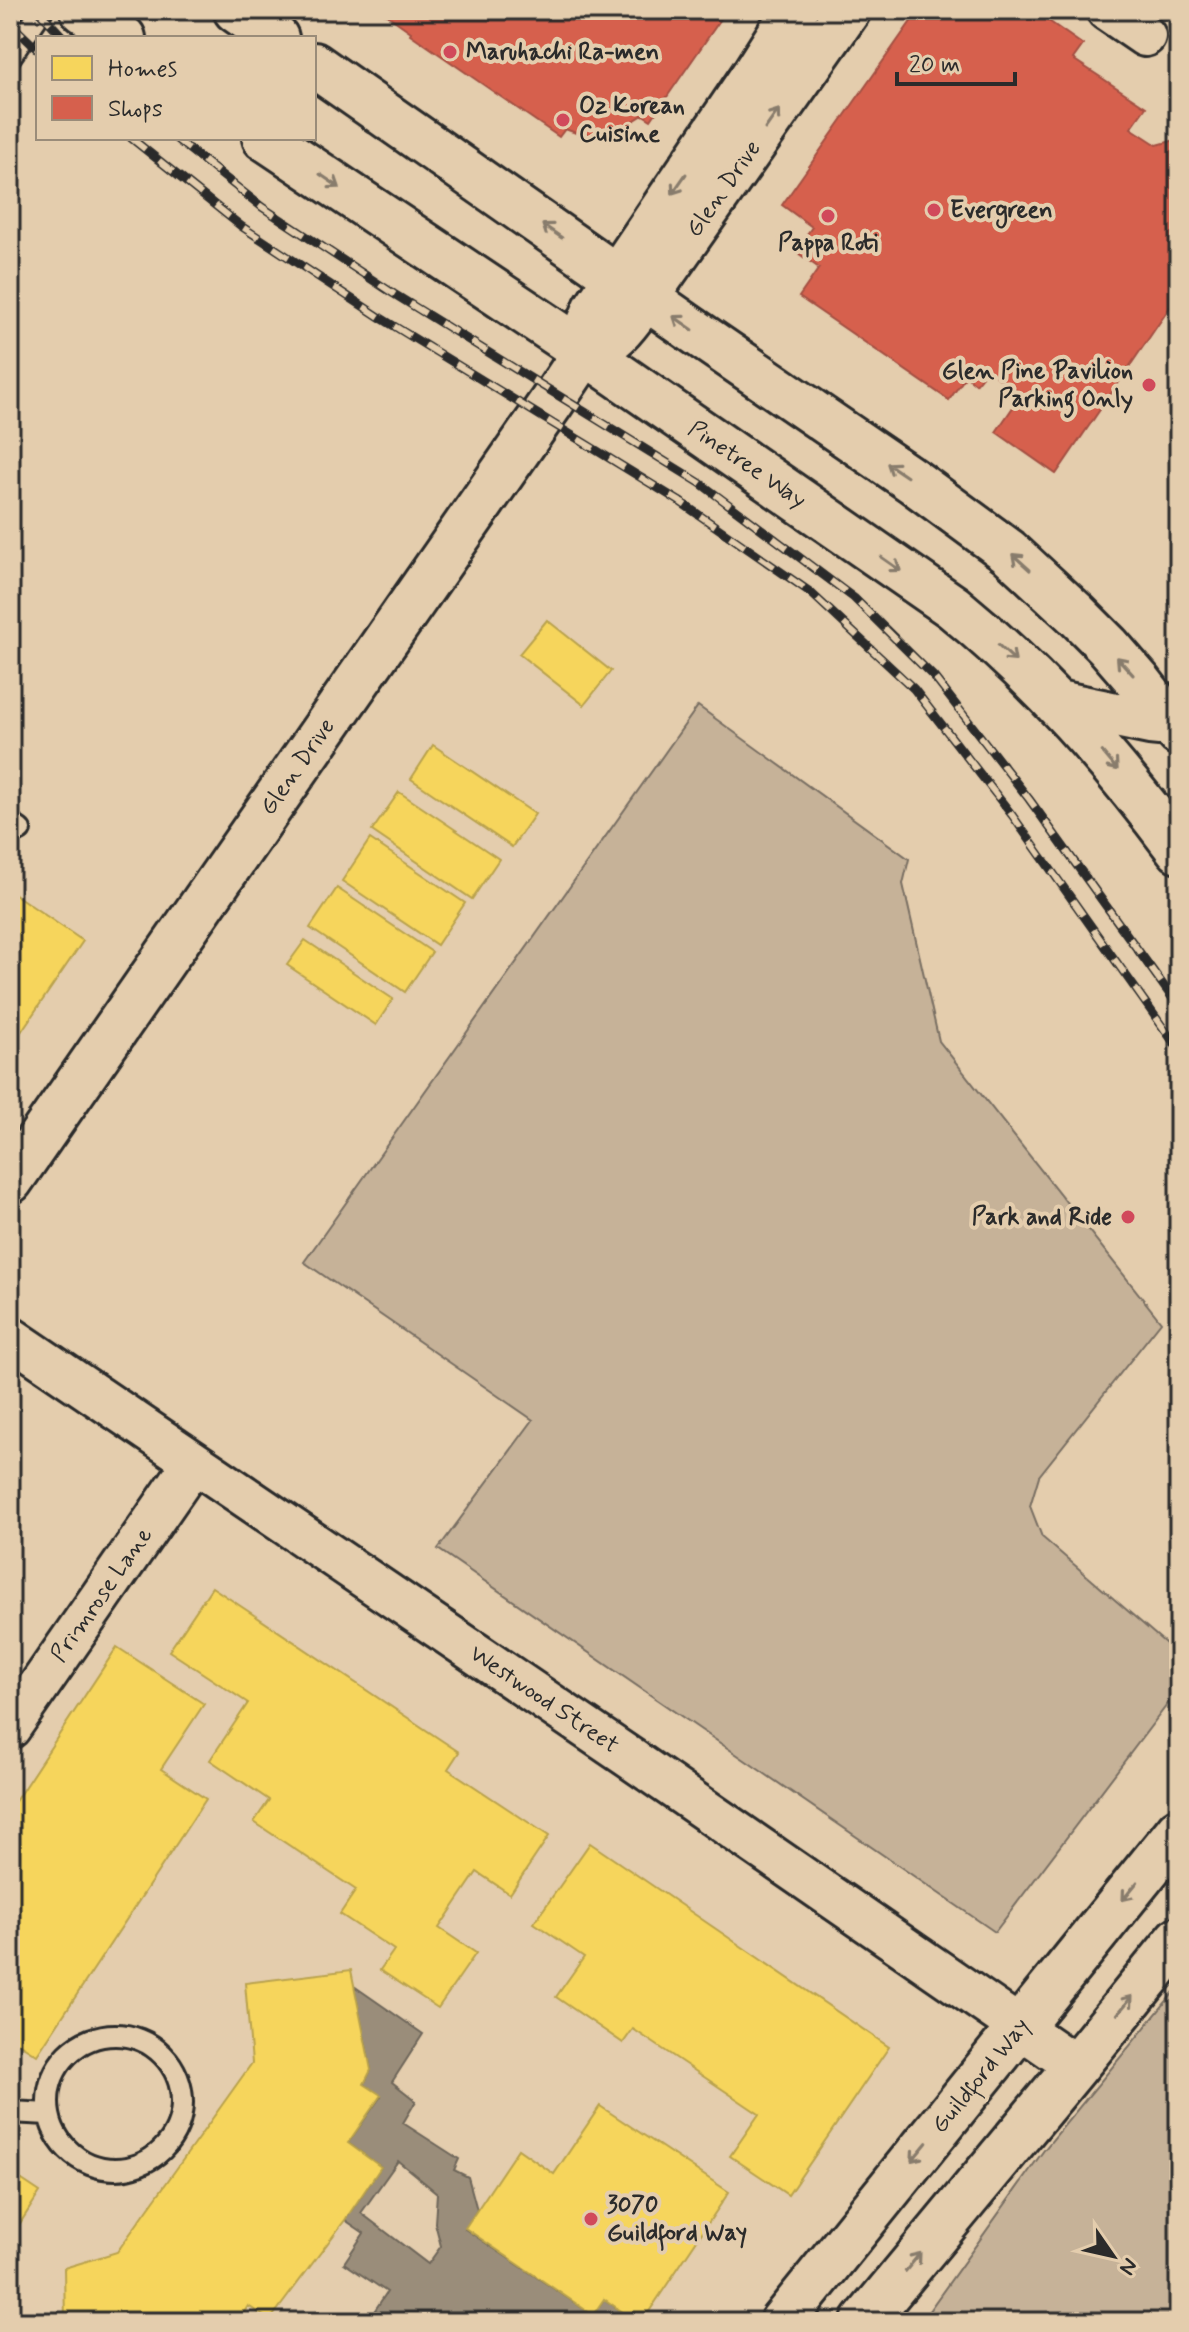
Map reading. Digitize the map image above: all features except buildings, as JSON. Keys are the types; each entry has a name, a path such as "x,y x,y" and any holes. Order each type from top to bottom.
{"main road":[{"path":"83,10 120,36"},
{"path":"236,10 273,36"},
{"name":"Glen Drive","path":"10,1181 585,352 610,341 631,287 795,10"},
{"name":"Glen Drive","path":"631,287 848,10"},
{"path":"316,66 913,481 1008,551 1108,646 1176,722"},
{"name":"Pinetree Way","path":"268,140 585,352 953,607 1004,650 1058,703 1124,778 1179,850"},
{"path":"1058,703 1150,722 1176,722"},
{"name":"Guildford Way","path":"782,2322 1179,1830"},
{"path":"864,2322 1179,1939"}],"street":[{"path":"1107,10 1145,36"},
{"name":"Westwood Street","path":"10,1337 630,1758 1076,2066"},
{"name":"Primrose Lane","path":"10,1728 194,1462"}],"lane":[{"path":"10,57 42,10"},
{"path":"116,2034 150,2045 168,2060 178,2081 182,2104 177,2125 166,2146 148,2161 125,2168 102,2168 71,2154 56,2136 48,2114 48,2089 57,2067 73,2049 93,2038 116,2034"},
{"path":"10,2112 48,2114"}],"shaded area":[{"path":"698,706 909,859 903,884 939,1041 1161,1322 1039,1476 1030,1506 1042,1537 1179,1655 1179,1689 995,1932 438,1549 533,1420 304,1262"},
{"path":"354,1986 423,2034 392,2082 416,2101 403,2123 459,2159 454,2170 468,2177 477,2210 465,2229 593,2315 604,2299 637,2322 367,2322 387,2292 344,2263 364,2233 345,2220 381,2167 348,2143 381,2096 364,2084 371,2070","holes":["398,2161 437,2193 435,2223 441,2246 428,2264 361,2213"]},
{"path":"1179,1986 1179,2322 921,2322 1044,2150"}],"railway":[{"path":"38,10 62,36"},
{"path":"10,23 36,48"},
{"path":"134,140 241,226 381,318 679,501 810,592 914,689 1012,815 1179,1050"},
{"path":"178,140 262,207 394,294 700,483 854,598 934,677 1029,799 1179,1007"}],"place":[{"name":"Maruhachi Ra-men","path":"450,52"},
{"name":"Oz Korean Cuisine","path":"563,120"},
{"name":"Evergreen","path":"934,210"},
{"name":"Pappa Roti","path":"828,216"},
{"name":"Glen Pine Pavilion Parking Only","path":"1149,385"},
{"name":"Park and Ride","path":"1128,1217"},
{"name":"3070 Guildford Way","path":"591,2219"}]}
